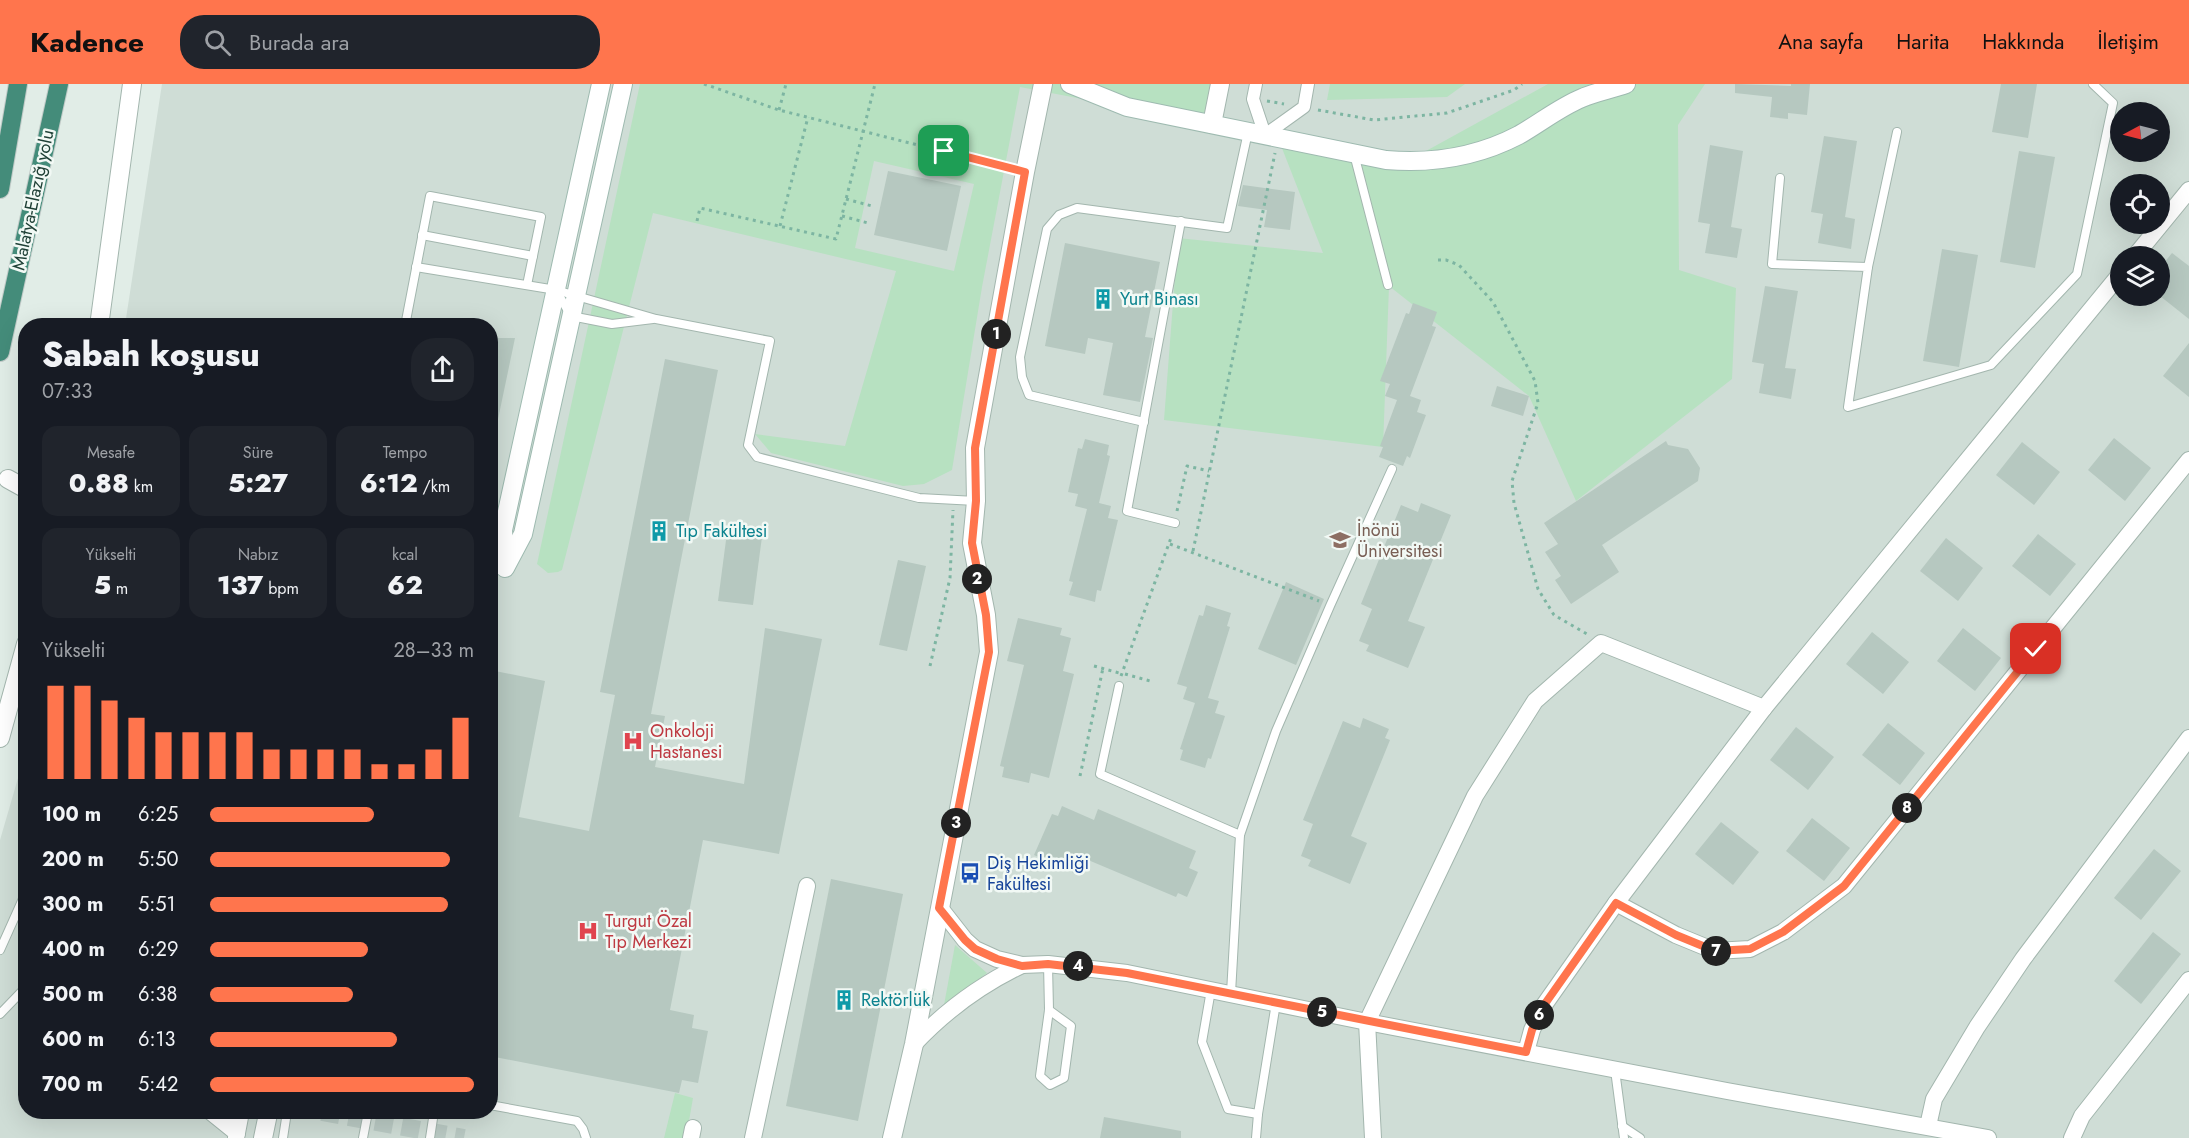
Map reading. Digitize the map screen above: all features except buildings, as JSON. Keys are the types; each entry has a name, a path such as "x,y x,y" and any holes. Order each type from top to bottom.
{"highway":[{"path":"0,189 18,84"},
{"name":"Malatya-Elazığ yolu","path":"0,352 59,84"}],"main road":[{"path":"100,318 132,84"},
{"path":"601,84 503,530 506,568 523,534 623,84"},
{"path":"892,1138 914,1044 989,652 986,615 972,543 976,501 975,448 1043,84"},
{"path":"1070,84 1127,108 1354,154 1406,162 1425,162 1464,156 1502,143 1581,99 1626,84"},
{"path":"1212,124 1220,84"},
{"path":"1581,99 1595,84"},
{"path":"18,480 8,479 18,485"},
{"path":"0,738 18,673"},
{"path":"263,1138 267,1119"}],"street":[{"path":"1256,84 1253,99 1264,135 1304,107 1308,84"},
{"path":"2143,246 2189,190"},
{"path":"1526,1052 1532,1030 1542,1008 1616,903 1764,708 2110,286"},
{"path":"1616,903 1676,935 1715,951 1738,950 1750,949 1783,932 1844,886 2189,460"},
{"path":"1373,1138 1367,1022 1475,796 1535,701 1601,643 1764,708"},
{"path":"1928,1126 1934,1099 1977,1026 2023,959 2189,738"},
{"path":"753,1138 807,886"},
{"path":"939,908 975,949 997,959 1022,966 1048,964 1127,973 1367,1022 1827,1110 1988,1138"},
{"path":"914,1044 933,1024 965,998 1000,976 1022,966"},
{"path":"2072,1138 2082,1116 2189,980"},
{"path":"218,1119 236,1136"},
{"path":"236,1136 239,1119"}],"lane":[{"path":"1897,132 1868,267 1848,407 1991,365 2077,274 2113,103 2093,84"},
{"path":"1144,422 1029,395 1022,377 1020,357 1047,228 1059,214 1077,208 1227,228 1264,135"},
{"path":"1354,154 1388,285"},
{"path":"1780,178 1772,264 1868,267"},
{"path":"406,318 430,195 540,217 527,285"},
{"path":"1175,523 1127,511 1181,221"},
{"path":"422,235 533,256"},
{"path":"416,267 576,294 656,319 770,341 748,445 757,457 919,498 976,501"},
{"path":"556,290 572,316 612,324 656,319"},
{"path":"1231,993 1240,835 1276,731 1392,469"},
{"path":"1119,686 1100,774 1240,835"},
{"path":"0,950 18,910"},
{"path":"1048,964 1049,1010 1040,1076 1050,1085 1064,1078 1071,1026 1049,1010"},
{"path":"1211,989 1202,1042 1228,1109 1258,1114"},
{"path":"0,1014 18,995"},
{"path":"1256,1138 1276,1003"},
{"path":"1615,1069 1624,1138"},
{"path":"498,1106 577,1121 586,1138"},
{"path":"283,1138 286,1119"},
{"path":"363,1138 367,1119"},
{"path":"430,1138 433,1119"},
{"path":"1622,1126 1640,1138"}],"path":[{"path":"705,84 779,110 1025,172"},
{"path":"779,110 786,84"},
{"path":"697,221 700,208 836,239 874,84"},
{"path":"1374,120 1447,113 1514,90 1522,84"},
{"path":"780,226 808,117"},
{"path":"1193,551 1210,471 1264,135"},
{"path":"846,200 872,206"},
{"path":"842,216 868,223"},
{"path":"1438,260 1446,260 1459,265 1493,302 1535,381 1538,403 1512,482 1514,504 1538,589 1554,615 1601,643"},
{"path":"1119,686 1170,544 1187,466 1210,471"},
{"path":"930,666 950,578 953,500"},
{"path":"1170,544 1330,606"},
{"path":"1080,776 1103,668 1094,666"}],"shaded area":[{"name":"İnönü Üniversitesi","path":"162,84 2189,84 2189,1138 0,1138 0,840 18,778 18,1119 498,1119 498,318 126,318"}],"green space":[{"path":"640,84 1218,84 1212,124 1020,87 982,287 952,470 924,484 903,486 771,453 755,434 845,446 896,271 653,213 562,570 548,573 537,564","holes":["874,161 974,184 954,271 855,248"]},
{"path":"1330,84 1465,84 1447,97 1327,100"},
{"path":"1548,84 1705,84 1678,125 1679,270 1736,288 1732,379 1576,501 1529,396 1389,286 1383,447 1164,420 1178,238 1323,253 1278,138 1406,162"},
{"path":"955,945 987,973 944,1005"},
{"path":"675,1093 693,1098 686,1138 664,1138"}],"tunnel":[{"path":"360,1119 464,1138"}],"place":[{"name":"Yurt Binası","path":"1103,299"},
{"name":"Tıp Fakültesi","path":"659,531"},
{"name":"İnönü Üniversitesi","path":"1340,540"},
{"name":"Onkoloji Hastanesi","path":"633,741"},
{"name":"Diş Hekimliği Fakültesi","path":"970,873"},
{"name":"Turgut Özal Tıp Merkezi","path":"588,931"},
{"name":"Rektörlük","path":"844,1000"}],"route":[{"path":"944,151 1025,172 975,448 976,501 972,543 977,579 986,615 989,652 939,908 965,940 986,955 1022,966 1048,964 1127,973 1526,1052 1532,1030 1542,1008 1616,903 1676,935 1715,951 1750,949 1783,932 1844,886 2036,649"}]}
